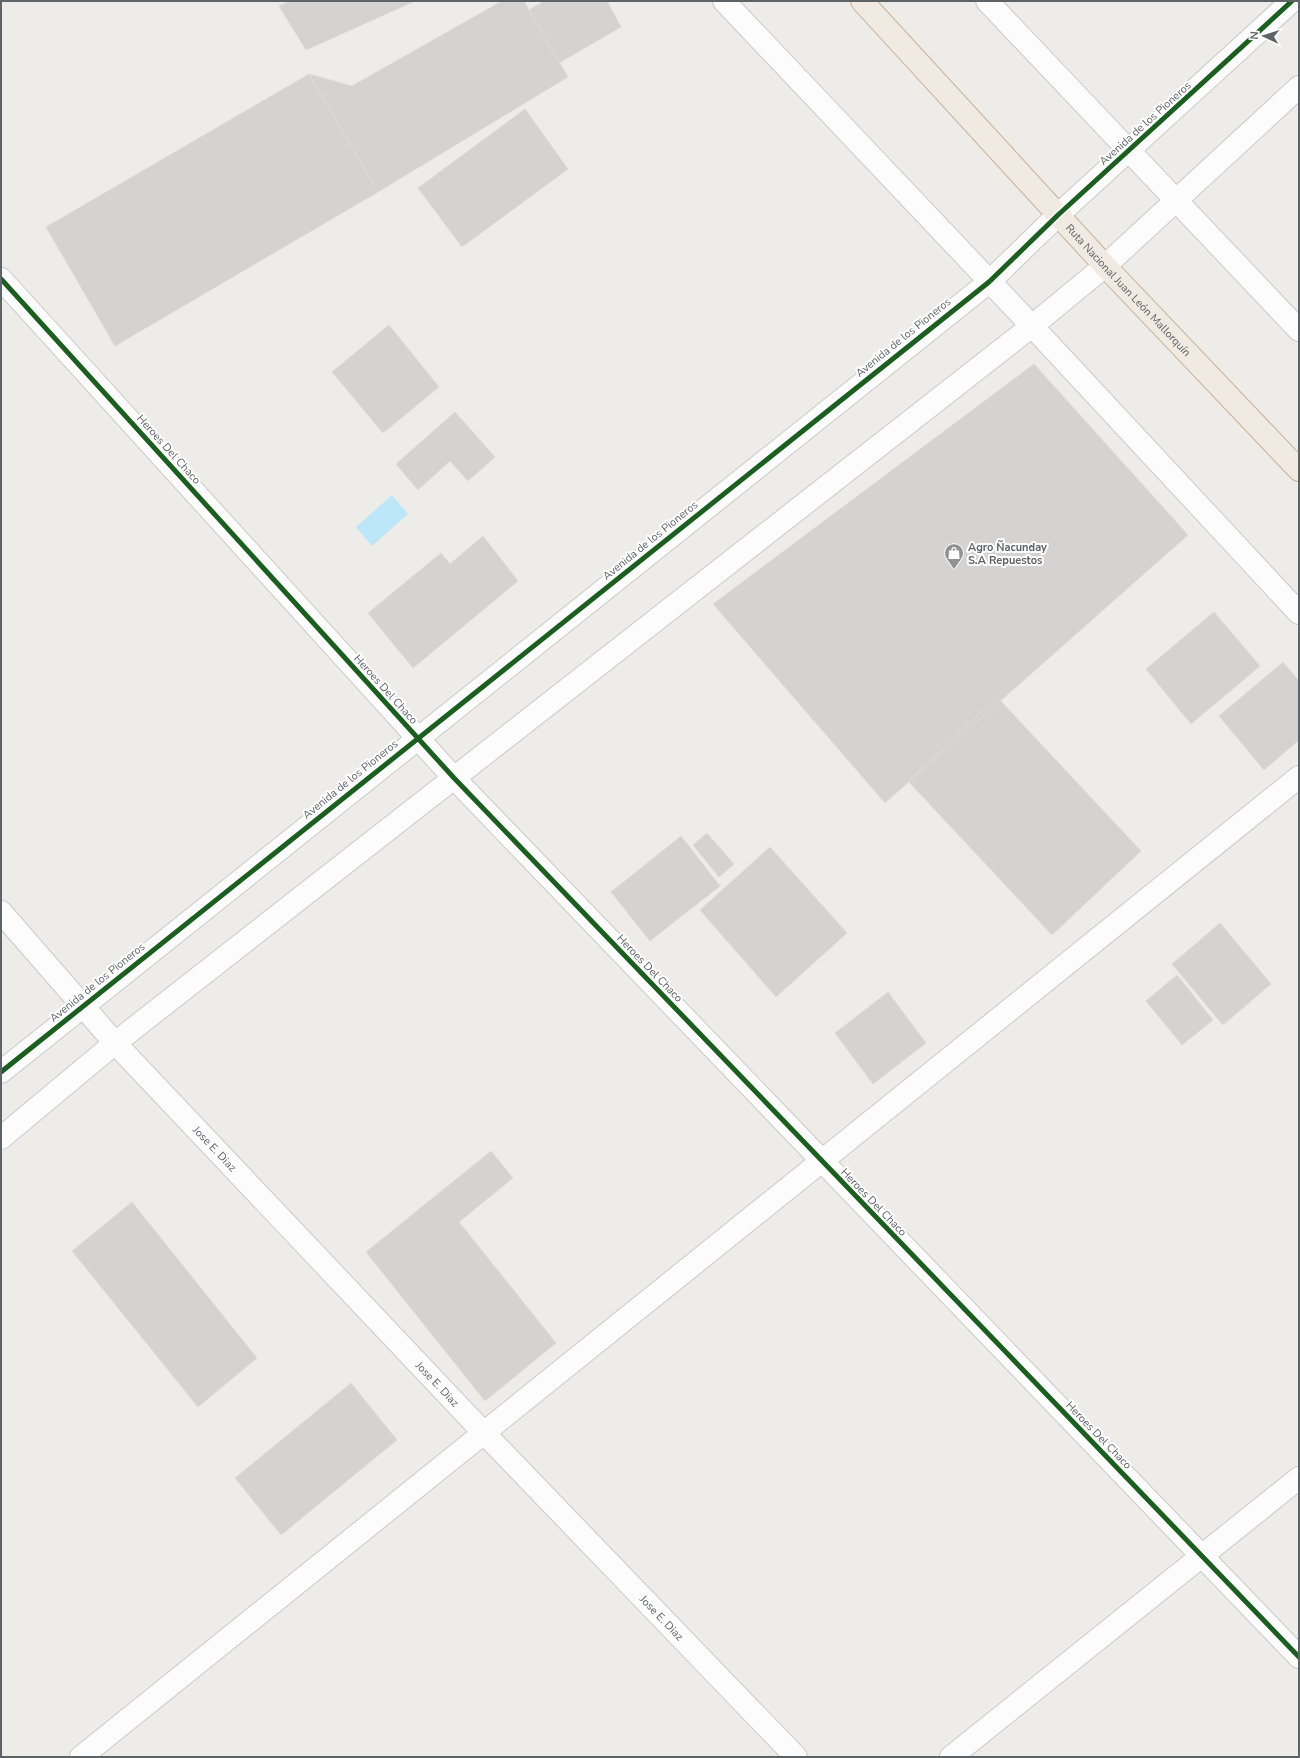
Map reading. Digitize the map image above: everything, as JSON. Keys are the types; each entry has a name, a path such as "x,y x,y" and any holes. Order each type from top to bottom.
{"highway":[{"name":"Ruta Nacional Juan León Mallorquín","path":"862,1 1105,266 1299,470"}],"street":[{"path":"724,1 1032,326 1299,613"},
{"path":"987,1 1299,330"},
{"name":"Avenida de los Pioneros","path":"1,1072 989,282 1058,215 1292,1"},
{"path":"1,1138 115,1043 1032,326 1105,266 1299,87"},
{"name":"Heroes Del Chaco","path":"1,279 454,778 1201,1557 1299,1657"},
{"path":"81,1757 1299,777"},
{"name":"Jose E. Diaz","path":"1,912 115,1043 484,1433 796,1757"},
{"path":"951,1757 1299,1478"}],"water":[{"path":"392,495 408,514 372,546 356,527"}],"building":[{"path":"290,1 415,1 306,50 279,6"},
{"path":"502,1 524,1 568,77 378,192 309,74 352,86"},
{"path":"544,1 607,1 621,27 559,63 529,10"},
{"path":"309,74 378,192 115,346 46,227"},
{"path":"525,109 568,169 462,247 418,188"},
{"path":"389,325 439,387 383,433 332,372"},
{"name":"Agro Ñacunday S.A Repuestos","path":"1034,364 1188,535 885,803 713,604"},
{"path":"455,412 495,457 468,481 450,461 418,490 396,464"},
{"path":"483,536 518,581 413,668 368,613 441,553 450,564"},
{"path":"1214,612 1260,666 1191,724 1146,669"},
{"path":"1283,662 1299,681 1299,740 1264,770 1219,716"},
{"path":"997,697 1141,851 1052,935 908,781"},
{"path":"707,833 734,864 719,877 693,845"},
{"path":"681,836 720,886 650,941 611,892"},
{"path":"770,847 847,933 776,997 700,910"},
{"path":"1220,923 1271,984 1223,1025 1172,964"},
{"path":"1177,975 1213,1020 1182,1045 1146,1001"},
{"path":"888,992 926,1043 873,1084 835,1033"},
{"path":"491,1151 513,1178 459,1222 556,1343 485,1401 366,1252"},
{"path":"132,1202 257,1358 198,1407 72,1251"},
{"path":"351,1383 397,1440 281,1535 235,1478"}],"cycle path":[{"path":"1,1072 989,282 1058,215 1292,1"},
{"path":"1,279 454,778 1299,1657"}],"place":[{"name":"Agro Ñacunday S.A Repuestos","path":"954,570"}]}
